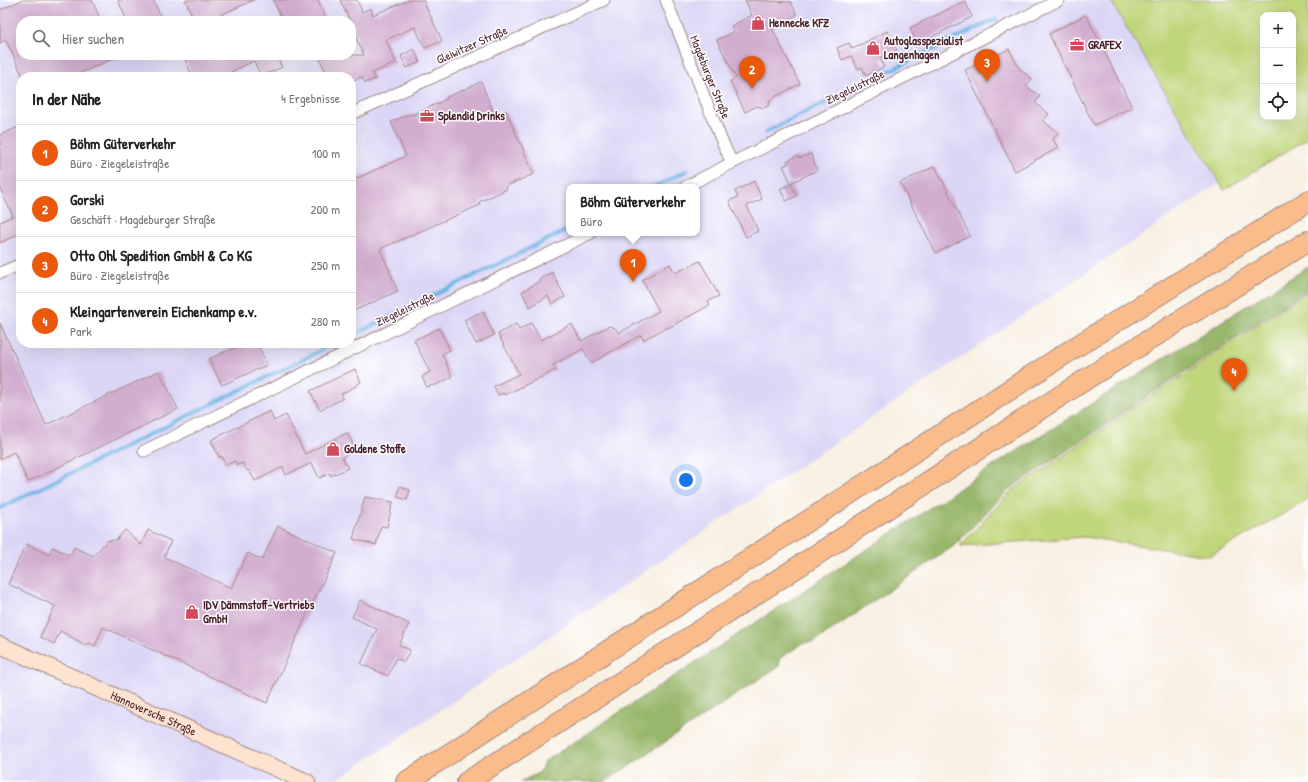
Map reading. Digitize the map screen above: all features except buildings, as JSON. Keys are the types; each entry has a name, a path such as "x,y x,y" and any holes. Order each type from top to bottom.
{"highway":[{"path":"407,782 1064,354 1308,200"},
{"path":"467,782 1091,376 1308,241"}],"main road":[{"name":"Hannoversche Straße","path":"0,645 307,782"}],"street":[{"name":"Gleiwitzer Straße","path":"356,112 604,0"},
{"name":"Magdeburger Straße","path":"666,0 721,139 732,162"},
{"name":"Ziegeleistraße","path":"691,184 1042,4 1059,0"},
{"name":"Ziegeleistraße","path":"356,348 585,236"},
{"path":"0,273 16,266"},
{"name":"Ziegeleistraße","path":"144,451 355,348"}],"shaded area":[{"path":"0,0 1110,0 1219,183 334,782 0,782"}],"green space":[{"path":"1110,0 1308,0 1308,138 1224,190"},
{"path":"1308,267 1308,289 1008,490 955,545 814,642 803,643 779,659 779,666 605,782 520,782 540,772 544,762 998,463"},
{"path":"1308,291 1308,500 1209,556 1085,537 960,546 1011,491"}],"waterway":[{"path":"921,55 996,19"},
{"path":"766,132 909,61"},
{"path":"660,184 686,171"},
{"path":"356,334 566,230"},
{"path":"0,508 326,348"}],"place":[{"name":"Hennecke KFZ","path":"758,23"},
{"name":"GRAFEX","path":"1077,45"},
{"name":"Autoglasspezialist Langenhagen","path":"873,48"},
{"name":"Otto Ohl Spedition GmbH & Co KG","path":"987,82"},
{"name":"Gorski","path":"752,89"},
{"name":"Splendid Drinks","path":"427,116"},
{"name":"Böhm Güterverkehr","path":"633,282"},
{"name":"Kleingartenverein Eichenkamp e.v.","path":"1234,391"},
{"name":"Goldene Stoffe","path":"333,449"},
{"name":"IDV Dämmstoff-Vertriebs GmbH","path":"192,612"}]}
